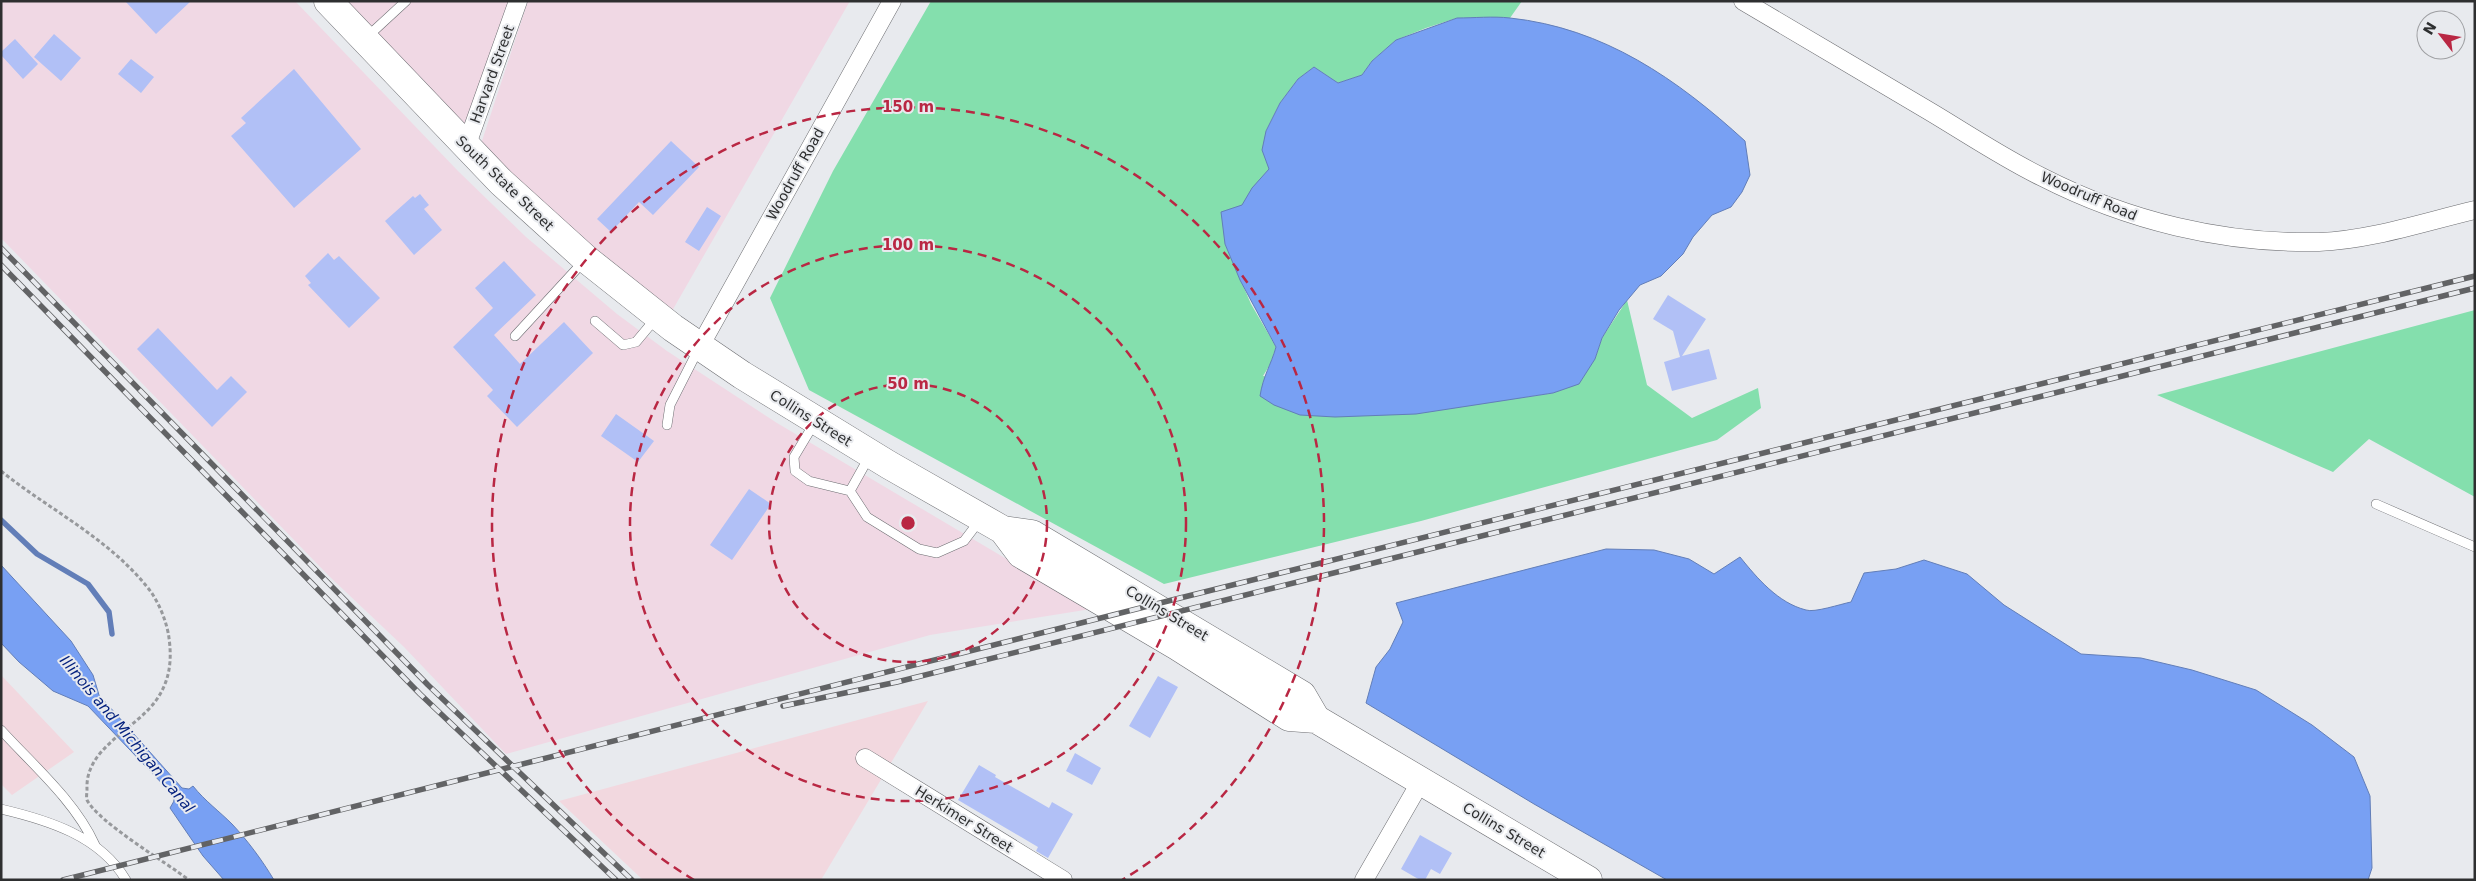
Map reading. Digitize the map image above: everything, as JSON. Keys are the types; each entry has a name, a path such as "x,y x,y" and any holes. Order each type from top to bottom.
{"main road":[{"name":"South State Street","path":"328,1 501,182 586,259 699,348"},
{"name":"Collins Street","path":"699,348 815,421 992,524 1021,554 1177,646 1289,717 1316,719 1588,880"}],"street":[{"name":"Harvard Street","path":"466,147 518,1"},
{"name":"Woodruff Road","path":"699,348 892,1"},
{"name":"Woodruff Road","path":"1743,1 2042,177 2094,201 2148,220 2207,234 2261,240 2320,242 2382,233 2475,210"},
{"name":"Herkimer Street","path":"865,758 1062,880"},
{"path":"1364,880 1421,781"}],"lane":[{"path":"365,39 406,1"},
{"path":"515,336 586,259"},
{"path":"595,320 623,345 636,342 658,316"},
{"path":"667,425 670,405 699,348"},
{"path":"815,421 794,458 795,471 809,481 850,491 867,517 919,550 937,553 992,524"},
{"path":"850,491 871,454"},
{"path":"2376,504 2475,547"},
{"path":"1,730 58,792 88,830 95,845 126,880"},
{"path":"1,809 30,816 73,832 95,845"}],"path":[{"path":"1,471 102,544 131,569 152,594 167,625 170,662 168,677 156,700 111,742 96,759 86,780 87,800 106,820 189,880"}],"shaded area":[{"path":"1,1 295,1 458,171 526,237 617,314 667,351 777,423 1091,609 930,635 506,754 404,647 329,576 1,238"},
{"path":"346,1 517,1 474,137"},
{"path":"528,1 850,1 672,311 596,254 481,144"},
{"path":"1,675 74,752 12,795 1,784"},
{"path":"928,701 821,880 643,880 559,801"}],"green space":[{"path":"931,1 1522,1 1510,18 1457,18 1396,40 1372,61 1362,75 1338,83 1314,67 1298,79 1280,103 1266,131 1269,169 1255,186 1225,244 1251,304 1276,347 1271,363 1263,376 1520,398 1553,393 1595,359 1602,338 1627,300 1647,385 1692,418 1758,388 1761,408 1717,440 1421,521 1164,584 809,390 770,298 833,171"},
{"path":"2475,310 2475,497 2369,439 2333,472 2157,395"}],"water":[{"path":"1504,17 1544,24 1577,33 1608,45 1666,77 1719,118 1745,141 1750,175 1742,192 1731,207 1712,215 1693,237 1683,254 1661,276 1640,285 1619,310 1602,338 1595,359 1579,384 1553,393 1416,414 1335,417 1300,415 1274,405 1260,396 1276,347 1240,280 1225,244 1221,212 1242,205 1252,188 1269,169 1262,150 1266,131 1280,103 1298,79 1314,67 1338,83 1362,75 1372,61 1396,40 1457,18"},
{"path":"1606,549 1654,550 1689,559 1714,574 1740,557 1777,596 1796,607 1810,611 1851,602 1864,573 1896,569 1924,560 1967,574 2004,605 2081,654 2141,658 2192,670 2256,690 2312,725 2354,757 2370,796 2372,868 2368,880 1667,880 1534,804 1366,703 1376,667 1390,649 1403,622 1396,603"},
{"name":"Illinois and Michigan Canal","path":"1,565 71,641 93,675 99,695 182,788 189,789 193,786 232,824 265,865 274,880 224,880 203,856 170,808 174,801 172,794 88,706 53,691 19,662 1,643"}],"building":[{"path":"125,1 191,1 156,34"},
{"path":"54,34 81,58 61,81 34,57"},
{"path":"15,39 38,64 23,79 1,55 1,52"},
{"path":"131,59 154,77 141,93 118,74"},
{"path":"294,69 361,149 294,208 231,136 246,123 241,118"},
{"path":"671,141 699,167 653,215 639,202 611,232 597,219"},
{"path":"420,194 429,205 424,209 442,230 414,255 385,221 413,196 415,198"},
{"path":"707,207 721,216 699,251 685,242"},
{"path":"328,253 334,260 339,256 380,298 349,328 308,285 311,283 305,276"},
{"path":"504,261 536,295 494,335 520,364 564,322 593,353 517,427 487,396 493,390 453,347 493,308 475,288"},
{"path":"1668,295 1706,319 1682,356 1709,349 1717,379 1672,391 1664,362 1680,357 1673,331 1653,319"},
{"path":"158,328 217,390 231,376 247,392 212,427 137,349"},
{"path":"616,414 654,441 638,462 601,436"},
{"path":"749,489 771,504 732,560 710,545"},
{"path":"1158,676 1178,687 1150,738 1129,726"},
{"path":"1075,753 1101,768 1092,785 1066,771"},
{"path":"979,765 996,775 995,777 1049,808 1052,802 1073,814 1048,858 1036,851 1038,847 958,800"},
{"path":"1420,835 1452,853 1440,874 1431,869 1425,880 1420,880 1401,869"}],"waterway":[{"path":"1,520 37,554 88,584 109,612 112,634"}],"railway":[{"path":"1,248 428,685 632,880"},
{"path":"1,265 420,694 616,880"},
{"path":"63,880 1176,599 2475,276"},
{"path":"783,706 897,682 2475,288"}]}
